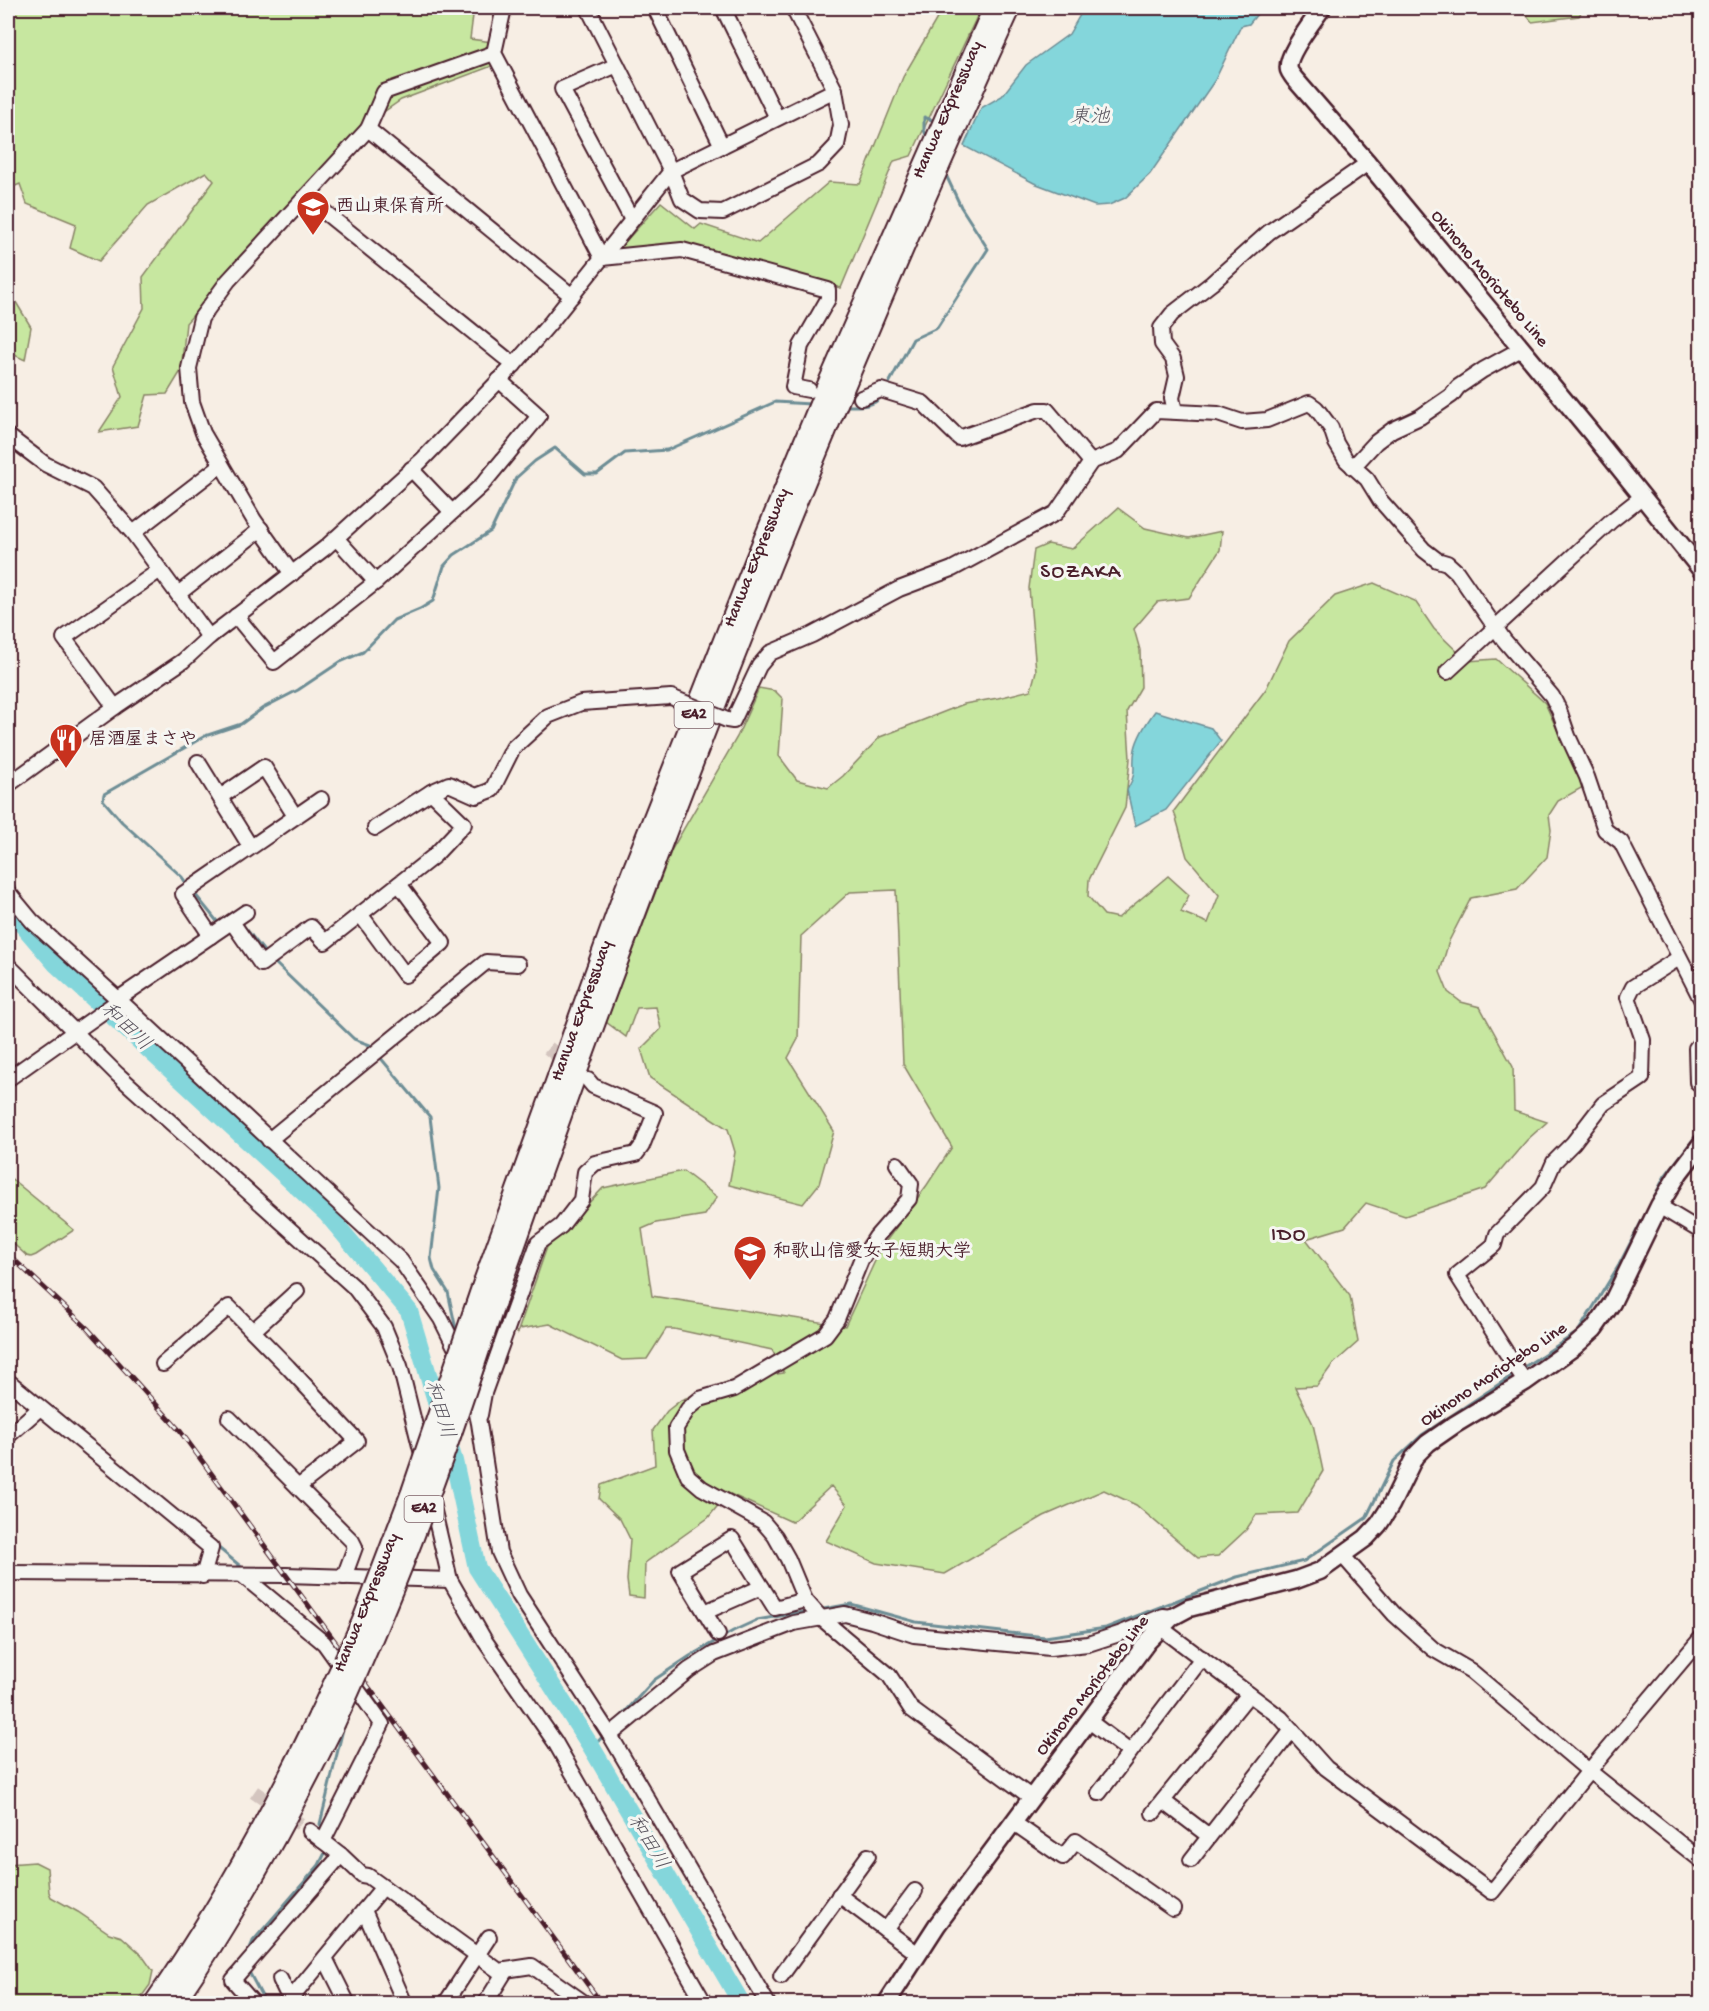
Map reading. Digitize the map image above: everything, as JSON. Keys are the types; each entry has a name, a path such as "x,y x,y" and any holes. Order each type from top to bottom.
{"highway":[{"name":"Hanwa Expressway","path":"173,2004 265,1857 326,1720 492,1285 625,891 827,387 968,81 994,8"},
{"name":"Hanwa Expressway","path":"968,81 1010,8"},
{"name":"Hanwa Expressway","path":"154,2004 209,1921 288,1780 326,1720"}],"main road":[{"name":"Okinono Moriotebo Line","path":"1322,8 1292,53 1288,69 1294,78 1368,163 1701,571"},
{"name":"Okinono Moriotebo Line","path":"886,2004 937,1924 1148,1641 1166,1623 1190,1608 1296,1580 1320,1571 1366,1538 1379,1524 1391,1505 1415,1456 1428,1443 1525,1382 1574,1347 1594,1329 1612,1303 1659,1206 1701,1143"}],"street":[{"path":"504,8 494,53 602,258"},
{"path":"588,8 671,171 682,199 700,211 723,212 819,164 837,145 841,125 835,90 793,8"},
{"path":"655,8 722,146"},
{"path":"723,8 777,118"},
{"path":"292,574 261,529 203,433 192,402 189,368 201,318 228,282 368,129 384,92 494,53"},
{"path":"617,65 562,89 632,220"},
{"path":"8,785 115,706 183,661 209,637 336,538 411,469 513,365 572,296 671,171 835,90"},
{"path":"368,129 572,296"},
{"path":"1175,411 1172,398 1177,376 1173,359 1162,344 1161,328 1166,321 1269,232 1368,163"},
{"path":"306,197 513,365"},
{"path":"602,258 682,250 828,290 828,299 801,346 794,387 809,390"},
{"path":"1353,466 1376,442 1392,430 1420,417 1483,370 1521,349"},
{"path":"237,616 274,662 376,582 482,484 539,416 499,380"},
{"path":"861,398 881,390 923,403 959,438 1038,410 1047,410 1091,462"},
{"path":"375,828 431,792 449,784 476,796 492,790 513,748 548,716 581,703 671,697 734,721 759,666 770,653 812,635 899,589 952,569 1056,513 1091,462 1118,451 1156,411 1218,414 1242,422 1267,420 1309,403 1317,408 1331,428 1336,443 1346,460 1366,478 1380,500 1424,550 1437,560 1447,563 1457,572 1495,626 1552,696 1587,777 1605,830 1620,842 1701,1001"},
{"path":"8,436 45,464 93,488 133,533 209,637"},
{"path":"133,533 221,465"},
{"path":"411,469 452,512"},
{"path":"1447,672 1611,521 1642,496"},
{"path":"178,594 261,529"},
{"path":"336,538 376,582"},
{"path":"115,706 64,638 160,570"},
{"path":"198,762 250,846"},
{"path":"220,797 264,767 295,816"},
{"path":"232,922 261,964 311,927 325,942 435,856 464,824 431,792"},
{"path":"211,936 183,894 321,799"},
{"path":"360,915 405,975 443,943 399,884"},
{"path":"8,892 32,921 116,1001 401,1261 441,1319 467,1370 479,1423 499,1552 519,1595 610,1735 768,2004"},
{"path":"8,1079 116,1001 246,912"},
{"path":"1525,1382 1457,1275 1494,1245 1497,1234 1543,1187 1554,1162 1573,1143 1603,1104 1642,1078 1643,1040 1628,997 1633,987 1679,958"},
{"path":"269,1140 486,962 518,964"},
{"path":"8,965 75,1031 354,1287 384,1327 400,1366 414,1416 450,1580 485,1641 555,1742 705,2004"},
{"path":"1701,1041 1696,1048 1697,1082 1701,1086"},
{"path":"479,1423 484,1393 538,1243 561,1226 581,1200 585,1172 594,1163 636,1154 642,1146 655,1113 593,1086 588,1080"},
{"path":"897,1164 911,1184 909,1199 876,1237 861,1260 837,1319 825,1335 734,1389 700,1399 688,1409 676,1428 677,1450 688,1476 702,1488 763,1522 775,1536 788,1559 805,1600 821,1618 889,1675 911,1709 1032,1798"},
{"path":"1659,1206 1701,1232"},
{"path":"253,1331 297,1291"},
{"path":"163,1364 229,1307 357,1442 298,1487"},
{"path":"8,1381 211,1548 202,1576"},
{"path":"8,1436 40,1408"},
{"path":"229,1418 352,1541 355,1548 344,1577"},
{"path":"718,1634 680,1571 732,1539 775,1608 805,1600"},
{"path":"1343,1556 1394,1614 1433,1649 1471,1671 1589,1771 1701,1861"},
{"path":"8,1573 450,1580"},
{"path":"242,1575 324,1643 382,1724 323,1841"},
{"path":"705,1611 762,1587"},
{"path":"610,1735 689,1670 714,1654 794,1623 845,1614 914,1635 1050,1648 1088,1644 1163,1616 1166,1623 1202,1658 1281,1718 1326,1768 1492,1892 1701,1637"},
{"path":"1099,1792 1202,1658"},
{"path":"1153,1813 1249,1694"},
{"path":"1089,1721 1130,1752"},
{"path":"1191,1860 1292,1730"},
{"path":"1163,1801 1209,1836"},
{"path":"1014,1823 1063,1857 1076,1841 1173,1909"},
{"path":"310,1831 362,1875 368,1876 499,1971 532,1966 566,1998 586,2004"},
{"path":"254,2004 233,1980 341,1855"},
{"path":"781,1976 868,1856"},
{"path":"280,1979 291,2002 383,1887"},
{"path":"886,1930 915,1891"},
{"path":"839,1895 918,1954"},
{"path":"364,1910 405,2004"},
{"path":"445,2004 489,1937"},
{"path":"325,1958 348,2004"},
{"path":"485,2004 506,1970"}],"green space":[{"path":"8,8 474,8 470,39 492,42 492,66 401,100 355,132 186,323 181,371 167,394 147,395 138,426 99,432 122,397 113,366 144,308 143,277 214,181 206,172 148,205 99,261 70,248 76,224 27,204 20,184 8,189"},
{"path":"943,8 981,8 911,156 894,161 841,288 680,243 617,251 661,202 695,229 701,224 758,243 829,182 860,184 903,77"},
{"path":"1521,8 1583,8 1579,16 1532,22"},
{"path":"8,289 31,327 25,360 8,352"},
{"path":"1118,508 1145,528 1189,538 1222,531 1220,550 1189,598 1157,602 1134,629 1140,650 1141,687 1127,711 1130,759 1125,808 1089,880 1088,896 1104,915 1118,918 1168,876 1189,895 1181,912 1208,923 1219,895 1187,857 1174,811 1266,689 1289,641 1335,596 1374,583 1415,601 1434,629 1467,661 1496,659 1545,703 1583,787 1558,801 1549,815 1551,830 1547,857 1517,889 1471,898 1449,941 1440,972 1448,992 1461,1002 1480,1007 1513,1067 1514,1111 1547,1122 1527,1140 1485,1189 1405,1216 1366,1203 1345,1227 1306,1239 1350,1296 1358,1342 1332,1365 1317,1386 1295,1387 1313,1424 1323,1471 1298,1513 1256,1515 1246,1530 1218,1556 1198,1558 1136,1505 1104,1490 1044,1516 945,1574 876,1563 826,1541 847,1505 831,1486 792,1522 728,1493 708,1518 645,1563 644,1598 629,1596 627,1580 630,1539 620,1519 599,1499 601,1485 655,1465 653,1430 667,1411 681,1400 727,1382 784,1373 772,1350 674,1329 666,1329 647,1359 622,1360 550,1324 520,1329 517,1334 547,1247 603,1188 683,1171 717,1197 705,1215 656,1223 642,1229 652,1296 845,1326 881,1248 952,1147 903,1064 896,890 850,892 801,936 798,1039 788,1058 834,1131 819,1184 803,1204 729,1185 735,1152 728,1129 650,1078 641,1049 661,1029 656,1007 637,1008 626,1037 606,1022 672,849 737,737 759,688 775,691 783,699 779,756 797,780 828,788 843,776 880,737 964,704 1031,690 1036,671 1029,588 1034,550 1048,544 1072,549"},
{"path":"8,1176 74,1230 36,1255 27,1256 8,1239"},
{"path":"35,1862 47,1868 51,1897 109,1933 122,1937 141,1954 153,1971 150,1985 137,2003 8,2003 8,1864"}],"water":[{"name":"東池","path":"1084,8 1262,8 1249,24 1241,26 1215,80 1150,174 1125,198 1109,205 1095,206 1034,183 964,146 981,108 1002,96 1026,65 1069,34"},
{"path":"1155,711 1211,728 1221,741 1166,810 1135,826 1127,790 1134,773 1136,744"}],"waterway":[{"path":"928,140 924,130 924,117 937,122"},
{"path":"887,387 913,339 937,328 988,249 961,207 945,173"},
{"path":"845,406 874,403 882,396"},
{"path":"188,886 182,877 122,822 103,800 104,794 205,736 241,724 263,708 298,690 340,662 363,652 394,620 433,601 444,566 454,555 491,531 516,478 535,461 555,448 585,474 597,474 625,453 667,450 775,402 811,404"},
{"path":"194,893 220,925"},
{"name":"和田川","path":"8,908 56,964 327,1214 409,1311 454,1461 477,1568 592,1748 742,2004"},
{"path":"238,925 243,925 266,954"},
{"path":"273,961 354,1039 370,1045 373,1049"},
{"path":"379,1056 430,1117 439,1188 431,1258 434,1270 448,1292 457,1334"},
{"path":"1521,1369 1578,1332 1619,1265 1665,1176 1702,1128"},
{"path":"818,1610 851,1604 916,1622 1045,1637 1106,1628 1237,1577 1304,1561 1366,1518 1394,1461 1422,1435 1516,1373"},
{"path":"215,1545 245,1570"},
{"path":"283,1600 308,1621"},
{"path":"617,1721 654,1680 733,1631 757,1620 809,1611"},
{"path":"323,1828 320,1824 344,1725"},
{"path":"592,1748 604,1735"},
{"path":"248,1953 253,1941 319,1865 327,1849"},
{"path":"248,1970 266,2004"}],"tunnel":[{"path":"548,1048 570,1066"},
{"path":"254,1792 310,1831"}],"railway":[{"path":"8,1254 87,1328 180,1431 602,2004"}],"place":[{"name":"西山東保育所","path":"313,236"},
{"name":"居酒屋まさや","path":"66,769"},
{"name":"和歌山信愛女子短期大学","path":"750,1281"}],"district":[{"name":"SOZAKA","path":"1081,573"},
{"name":"IDO","path":"1289,1236"}]}
